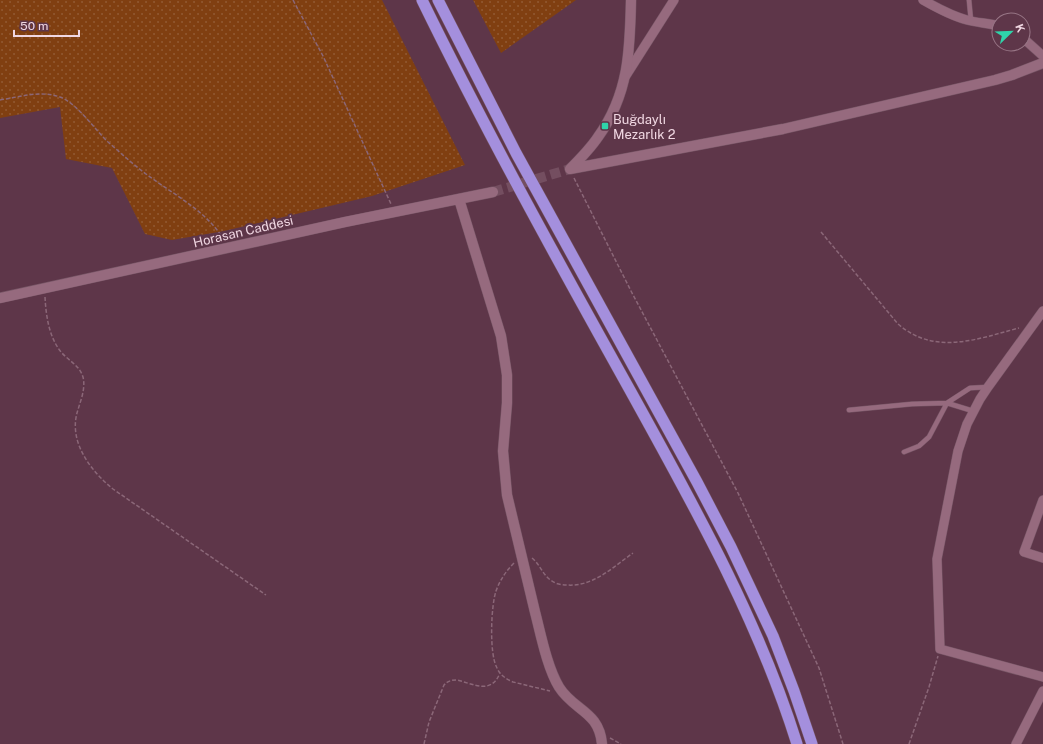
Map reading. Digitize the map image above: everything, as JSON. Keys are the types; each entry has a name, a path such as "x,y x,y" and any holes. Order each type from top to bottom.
{"highway":[{"path":"422,0 462,81 508,168 680,480 714,546 761,644 797,744"},
{"path":"438,0 516,153 697,482 731,547 763,614 784,664 812,744"}],"street":[{"path":"570,169 590,147 605,126 616,104 625,77 630,45 631,0"},
{"path":"625,77 674,0"},
{"path":"923,0 944,11 971,20 991,24"},
{"path":"1031,45 1043,56"},
{"path":"570,169 783,129 994,80 1043,63"},
{"name":"Horasan Caddesi","path":"0,298 493,192"},
{"path":"459,199 504,349 507,389 504,434 504,465 507,495 544,647 555,678 564,694 593,719 599,730 602,744"},
{"path":"1043,311 988,387 973,411 958,451 937,559 940,649 1043,677"},
{"path":"1043,500 1024,552 1043,558"},
{"path":"1016,744 1043,691"}],"lane":[{"path":"969,0 971,20"},
{"path":"904,452 919,446 930,436 947,403 970,388 988,387"},
{"path":"848,410 912,404 947,403 973,411"}],"path":[{"path":"293,0 323,56 395,212"},
{"path":"0,100 29,94 41,94 53,95 74,105 94,128 121,154 151,178 209,220 220,233 228,248"},
{"path":"570,169 631,291 734,486 763,546 819,668 843,744"},
{"path":"821,232 898,324 919,338 933,342 955,342 989,336 1034,324"},
{"path":"44,288 47,313 54,340 62,353 77,366 83,376 84,388 76,417 75,429 80,448 92,468 104,482 113,489 266,595"},
{"path":"564,694 513,682 500,673 493,658 492,616 494,599 499,583 509,568 522,556 526,556 534,560 552,582 569,585 583,584 598,578 633,553"},
{"path":"910,744 940,649"},
{"path":"424,744 429,722 446,683 457,680 487,687 494,684 500,673"}],"shaded area":[{"path":"0,0 382,0 465,165 372,196 224,231 172,240 145,234 112,168 66,159 60,107 0,118"},
{"path":"473,0 576,0 501,53"}],"tunnel":[{"path":"493,192 570,169"}],"place":[{"name":"Buğdaylı Mezarlık 2","path":"605,126"}]}
